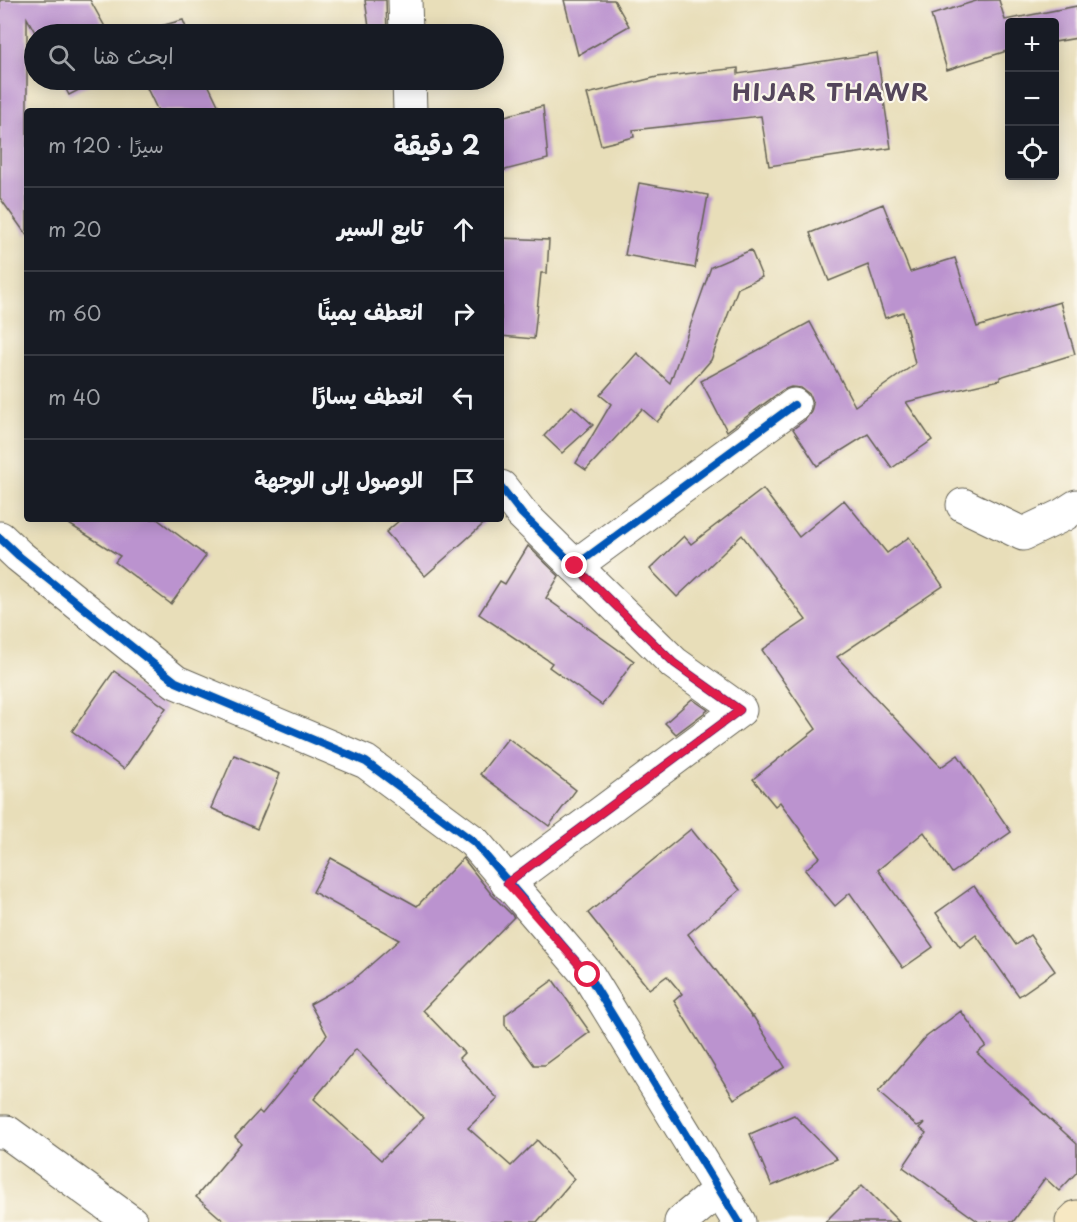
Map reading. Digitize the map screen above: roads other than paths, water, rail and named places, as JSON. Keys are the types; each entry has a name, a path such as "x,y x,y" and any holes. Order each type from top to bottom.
{"main road":[{"path":"1072,1222 1077,1217"}],"street":[{"path":"405,0 406,24"},
{"path":"409,90 410,108"},
{"path":"575,566 794,405"},
{"path":"504,491 522,514 674,663 740,710 507,883"},
{"path":"963,505 1023,534 1077,506"},
{"path":"0,538 19,556 176,682 366,762 474,842 588,975 739,1222"},
{"path":"0,1132 7,1132 130,1222"},
{"path":"681,1222 719,1190"}],"district":[{"name":"HIJAR THAWR","path":"831,91"}]}
